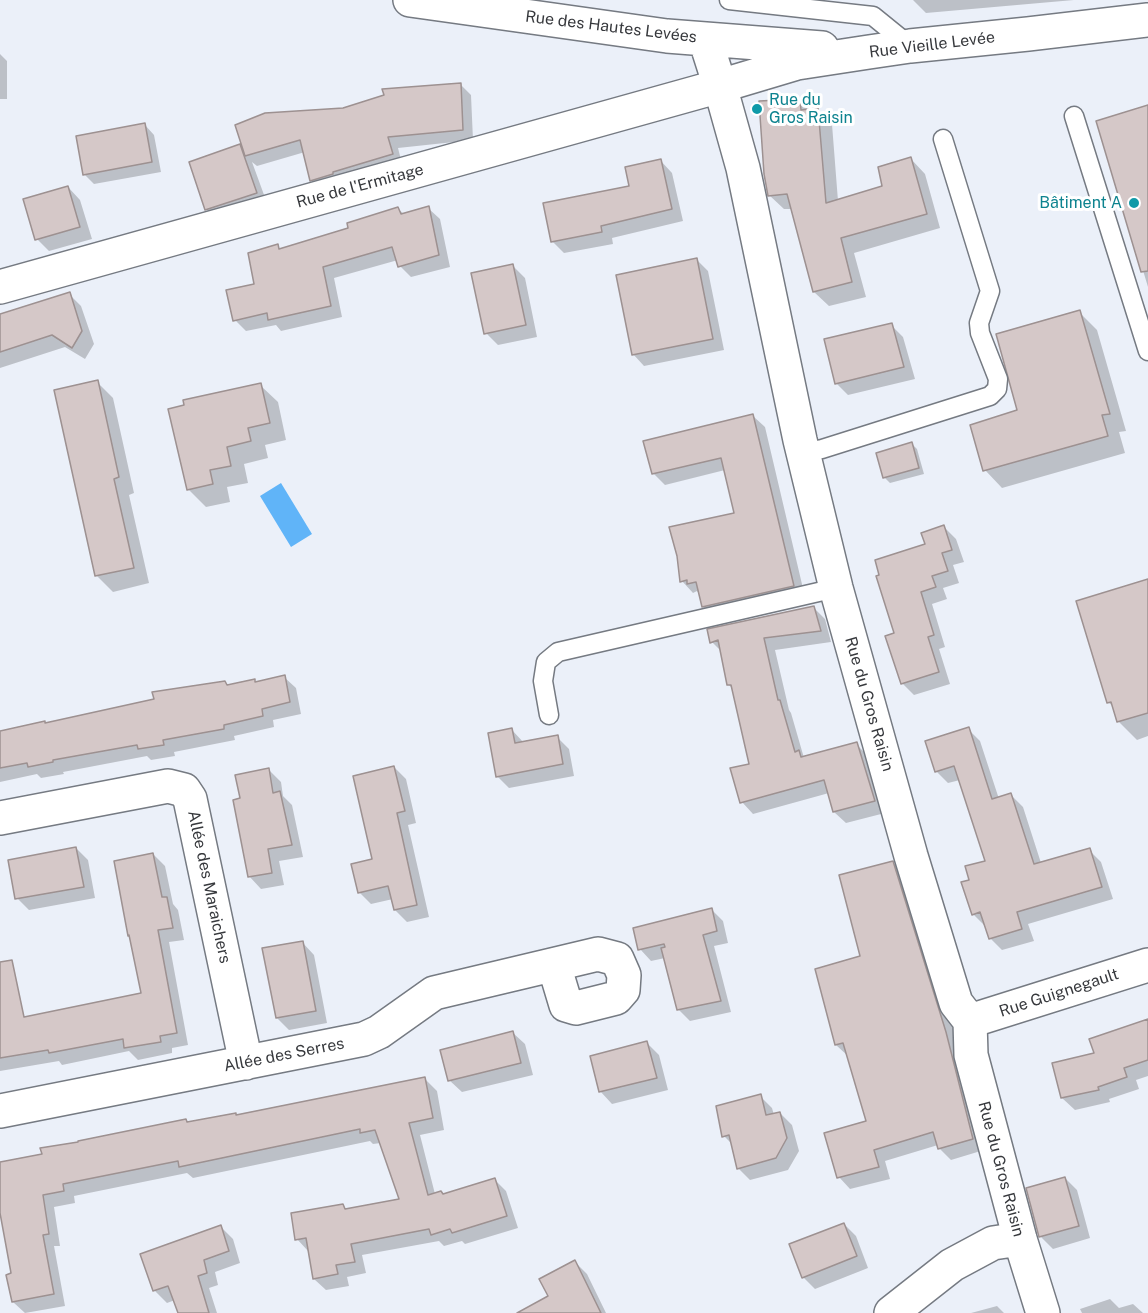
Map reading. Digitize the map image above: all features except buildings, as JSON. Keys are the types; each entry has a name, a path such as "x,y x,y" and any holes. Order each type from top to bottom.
{"street":[{"name":"Rue des Hautes Levées","path":"410,0 667,36 869,52"},
{"name":"Rue Vieille Levée","path":"720,86 797,63 910,46 1148,20"},
{"name":"Rue des Hautes Levées","path":"705,39 720,86"},
{"name":"Rue de l'Ermitage","path":"0,287 720,86"},
{"name":"Rue du Gros Raisin","path":"720,86 743,168 803,453 836,588 911,856 956,1003 970,1021 970,1055 1020,1239 1043,1313"},
{"name":"Allée des Maraichers","path":"0,818 168,786 184,790 190,799 246,1063"},
{"name":"Allée des Serres","path":"0,1112 364,1039 379,1032 434,993 554,965"},
{"name":"Rue Guignegault","path":"970,1021 1148,965"},
{"path":"891,1313 952,1265 993,1243 1020,1239"}],"lane":[{"path":"729,0 873,16 910,46"},
{"path":"1074,116 1148,351"},
{"path":"803,453 990,396 997,389 998,379 980,333 979,323 990,291 943,139"},
{"path":"549,716 543,681 546,662 558,652 836,588"}],"water":[{"path":"281,483 312,534 291,547 260,496"}],"place":[{"name":"Rue du Gros Raisin","path":"757,109"},
{"name":"Bâtiment A","path":"1134,203"}]}
